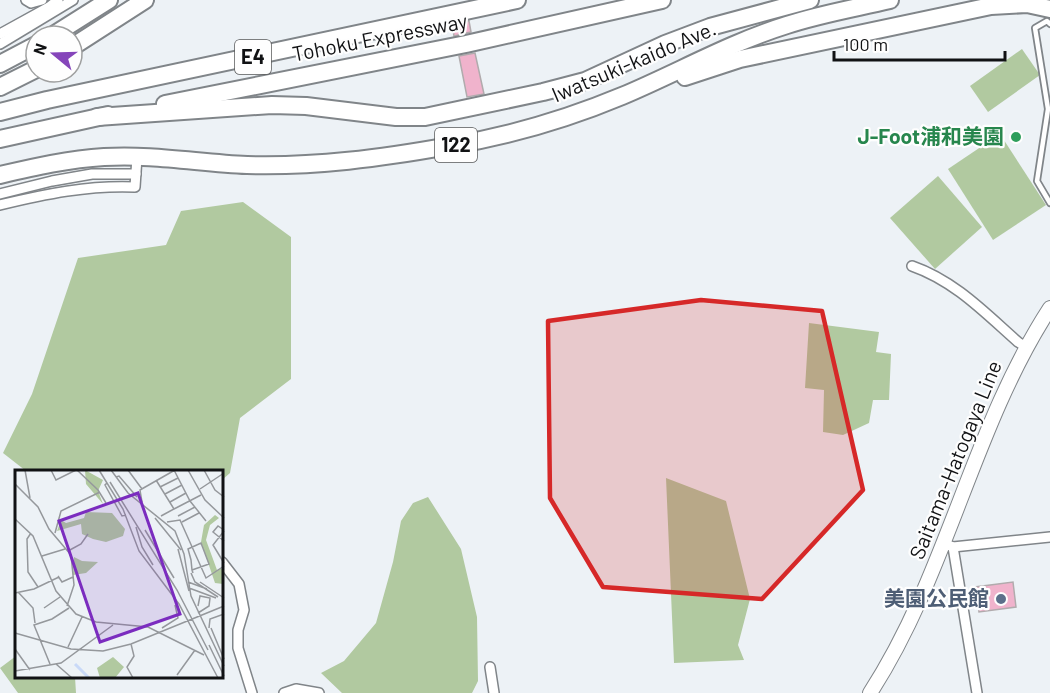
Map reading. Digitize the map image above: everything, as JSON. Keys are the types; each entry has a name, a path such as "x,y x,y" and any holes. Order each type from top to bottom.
{"highway":[{"path":"71,24 109,0"},
{"path":"84,39 145,0"},
{"name":"Tohoku Expressway","path":"0,112 517,0"},
{"name":"Tohoku Expressway","path":"0,139 98,117 466,44 662,0"},
{"path":"98,117 272,105 306,106 396,117 425,117 543,93 585,81 665,44 710,27 810,0"},
{"name":"Iwatsuki-kaido Ave.","path":"0,175 77,159 106,157 138,157 247,165 346,161 485,139 581,112 622,96 715,52 788,24 890,0"},
{"path":"581,112 647,92 699,71 740,59 991,6 1027,4 1050,9"},
{"path":"0,64 24,51"},
{"path":"0,87 24,75"}],"main road":[{"name":"Saitama-Hatogaya Line","path":"870,693 902,639 949,546 995,415 1026,346 1050,308"}],"street":[{"path":"26,0 31,3 42,0"},
{"path":"0,34 58,0"},
{"path":"0,44 73,0"},
{"path":"0,205 54,192 135,186 138,157"},
{"path":"0,194 92,174 136,174"},
{"path":"912,266 942,279 974,302 1018,342 1026,346"},
{"path":"977,693 949,546 1050,537"},
{"path":"224,565 239,584 244,610 238,630 238,648 252,693"},
{"path":"490,667 494,693"},
{"path":"284,693 296,689 319,693"}],"lane":[{"path":"1050,24 1047,21 1035,28 1048,109 1037,181 1050,203"}],"highlighted area":[{"path":"701,300 822,311 863,490 762,599 603,587 550,498 548,321"}],"green space":[{"path":"1022,49 1040,75 988,112 970,86"},
{"path":"1000,134 1046,205 993,240 948,169"},
{"path":"938,176 982,227 935,269 890,218"},
{"path":"243,202 291,237 291,379 240,418 230,473 224,478 224,470 25,470 3,453 32,394 78,258 166,245 181,211"},
{"path":"809,323 879,332 876,352 891,354 889,400 873,400 869,423 843,435 823,432 824,390 805,388"},
{"path":"666,478 726,501 750,599 738,645 744,660 674,663"},
{"path":"428,497 461,549 477,617 478,681 472,693 342,693 321,673 344,661 376,623 393,562 401,521 413,503"},
{"path":"15,657 15,678 75,678 76,693 18,693 0,668"}],"building":[{"path":"469,21 471,32 454,36 452,25"},
{"path":"475,53 484,94 467,97 459,56"},
{"path":"1013,582 1016,607 979,612 975,587"}],"place":[{"name":"J-Foot浦和美園","path":"1016,137"},
{"name":"美園公民館","path":"1001,599"}]}
